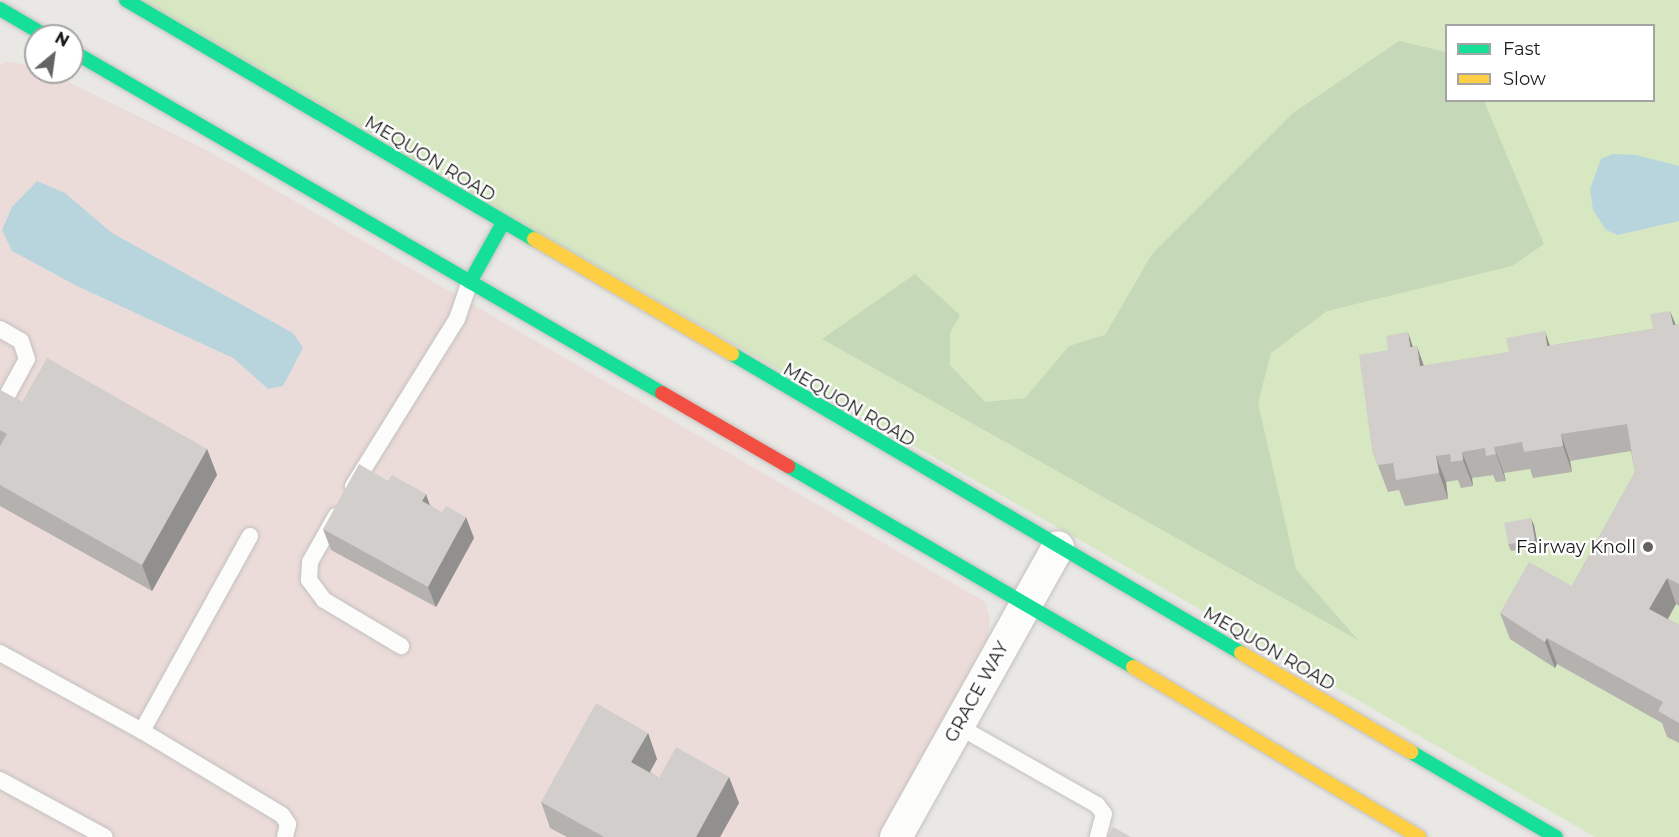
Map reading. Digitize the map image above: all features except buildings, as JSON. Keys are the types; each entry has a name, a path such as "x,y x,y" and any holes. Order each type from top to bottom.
{"main road":[{"name":"MEQUON ROAD","path":"126,0 503,223 1556,837"},
{"path":"0,9 26,24"},
{"path":"84,58 1026,604 1419,837"},
{"path":"470,282 503,223"}],"street":[{"name":"GRACE WAY","path":"896,837 1058,547"}],"lane":[{"path":"401,646 324,600 307,570 345,499 457,319 470,282"},
{"path":"0,329 21,341 27,359 3,403"},
{"path":"142,731 250,536"},
{"path":"0,653 142,731 282,815 288,824 285,837"},
{"path":"958,726 1097,805 1104,814 1098,837"},
{"path":"0,780 105,837"}],"shaded area":[{"path":"7,61 24,65 24,84 73,84 210,152 985,602 990,618 988,640 879,837 0,837 0,65"}],"green space":[{"path":"126,0 1679,0 1679,837 1595,837 1066,532"},
{"path":"1399,41 1445,52 1445,102 1484,102 1544,244 1512,266 1327,311 1271,353 1258,403 1296,569 1358,640 822,339 915,274 960,315 950,333 950,365 985,402 1025,398 1069,346 1105,335 1152,254 1293,113"}],"water":[{"path":"1612,154 1636,155 1679,166 1679,221 1618,235 1606,230 1593,210 1590,189 1601,159"},
{"path":"37,181 65,193 112,233 293,333 303,348 283,386 268,389 233,358 77,286 12,251 2,230 12,207"}],"traffic: fast":[{"path":"126,0 534,239"},
{"path":"0,9 26,24"},
{"path":"84,58 662,393"},
{"path":"470,282 503,223"},
{"path":"732,354 1241,653"},
{"path":"788,466 1133,667"},
{"path":"1411,752 1556,837"}],"traffic: slow":[{"path":"534,239 732,354"},
{"path":"1241,653 1411,752"},
{"path":"1133,667 1419,837"}],"traffic: jam":[{"path":"662,393 788,466"}],"place":[{"name":"Fairway Knoll","path":"1648,547"}]}
